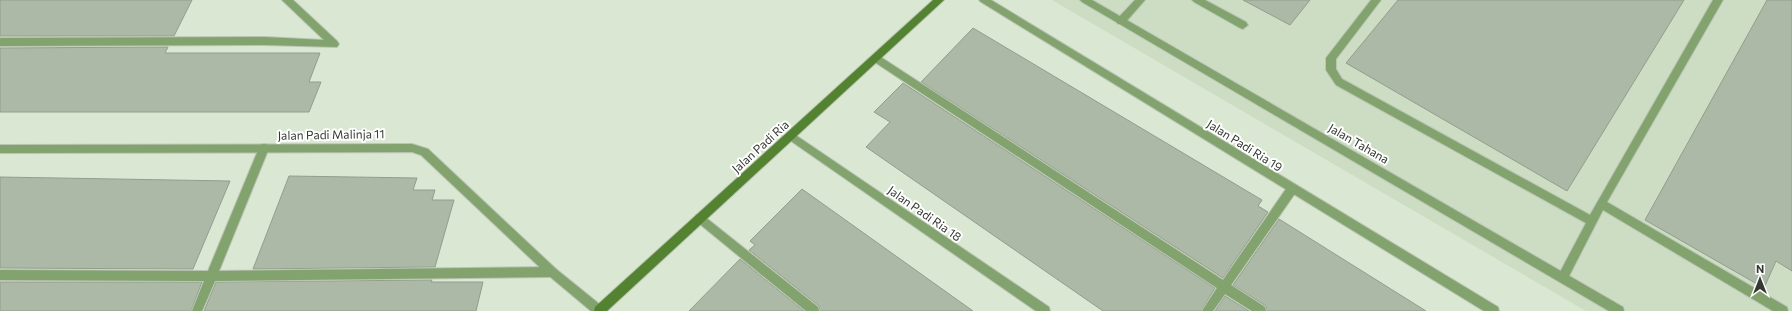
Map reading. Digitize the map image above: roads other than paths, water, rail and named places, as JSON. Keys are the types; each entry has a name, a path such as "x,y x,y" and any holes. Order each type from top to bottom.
{"street":[{"path":"0,42 265,41 334,44 287,0"},
{"name":"Jalan Padi Ria","path":"599,311 939,0"},
{"name":"Jalan Padi Ria 19","path":"984,0 1494,311"},
{"name":"Jalan Tahana","path":"1085,0 1619,311"},
{"path":"1121,21 1140,0"},
{"path":"1197,0 1243,25"},
{"path":"1376,0 1331,58 1331,70 1339,82 1593,222"},
{"path":"1563,277 1593,222 1601,204 1718,0"},
{"path":"876,58 1261,311"},
{"name":"Jalan Padi Ria 18","path":"791,136 1045,311"},
{"name":"Jalan Padi Malinja 11","path":"0,149 400,146 412,148 424,152 552,272 599,311"},
{"path":"197,311 264,148"},
{"path":"1207,311 1292,189"},
{"path":"1601,204 1783,311"},
{"path":"700,218 814,311"},
{"path":"0,275 211,276 552,272"}]}
